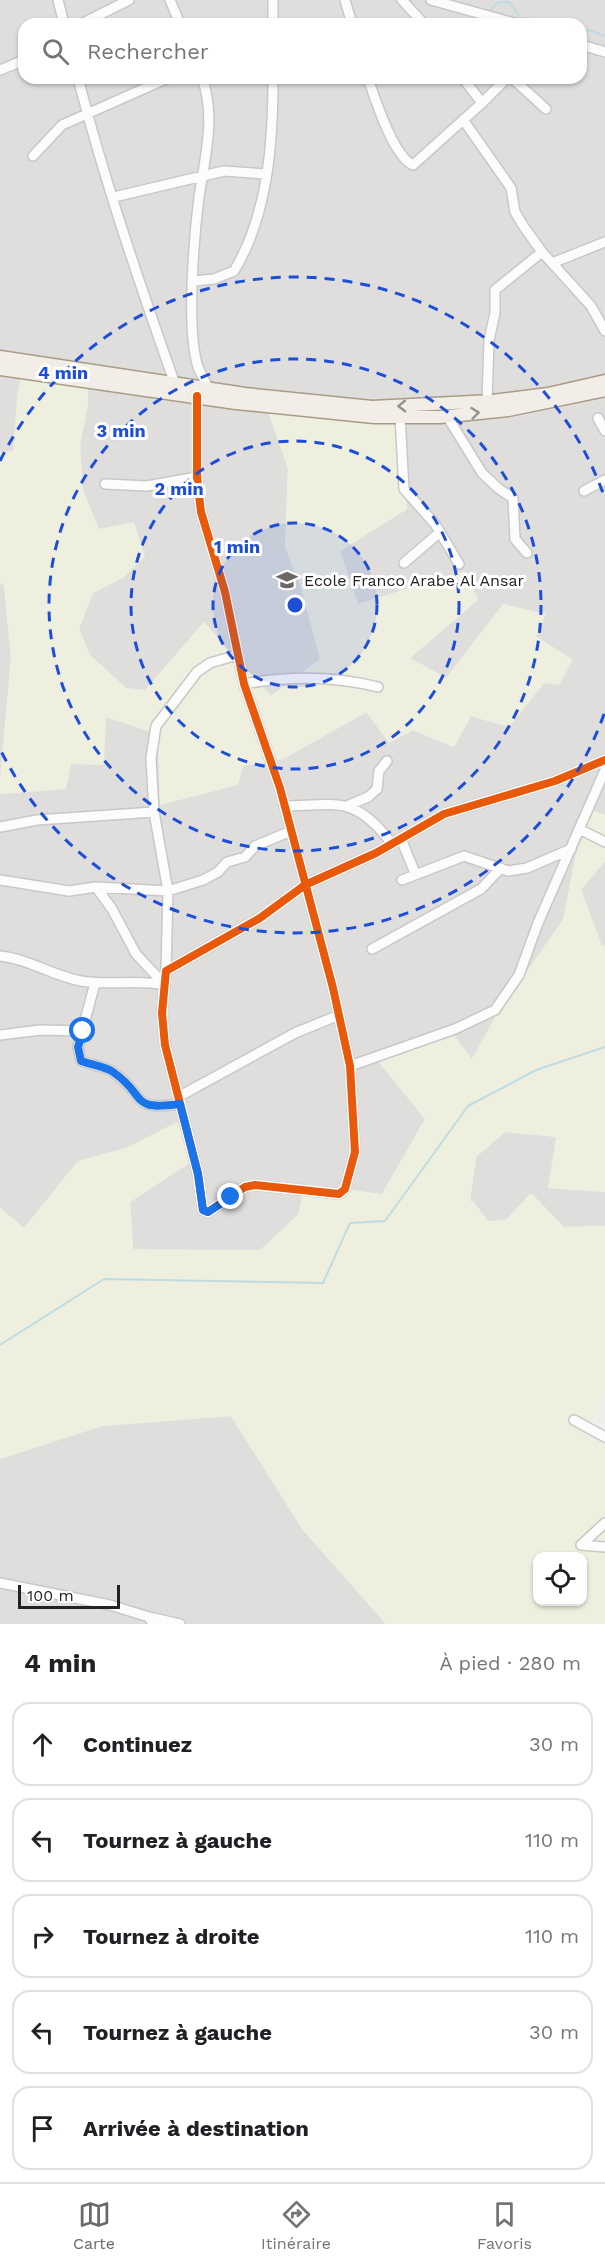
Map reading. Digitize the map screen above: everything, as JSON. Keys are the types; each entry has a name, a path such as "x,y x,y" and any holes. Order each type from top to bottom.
{"main road":[{"path":"0,357 176,388 197,396 375,417 447,416 508,410 605,390"},
{"path":"0,369 176,388 208,388 372,407 487,402 548,394 605,381"}],"street":[{"path":"58,0 62,18"},
{"path":"93,18 129,0"},
{"path":"170,0 178,18"},
{"path":"273,0 273,18"},
{"path":"345,0 350,18"},
{"path":"402,0 418,18"},
{"path":"431,0 496,18"},
{"path":"587,47 605,52"},
{"path":"0,70 18,62"},
{"path":"80,84 114,197 124,241 176,388"},
{"path":"33,156 62,125 154,84"},
{"path":"204,84 208,98 208,131 194,234 193,337 198,367 208,388"},
{"path":"194,281 214,279 234,271 260,214 270,140 273,84"},
{"path":"370,84 386,127 409,163 417,164 503,84"},
{"path":"468,84 482,103"},
{"path":"517,84 546,109"},
{"path":"464,121 506,179 513,196 515,212 542,252 591,306 605,331"},
{"path":"114,197 232,170 265,174"},
{"path":"552,263 605,242"},
{"path":"487,402 489,340 496,308 495,290 542,252"},
{"path":"197,396 197,477 201,512 225,592 244,684 284,806 339,1015 350,1066 355,1152 345,1189 339,1194 283,1186 255,1185 245,1187 224,1204 205,1212 165,1045 162,1013 166,971 168,891 154,812 151,758 156,726 196,672 210,663 237,655"},
{"path":"447,416 482,472 499,489 513,498 515,538 526,553"},
{"path":"400,417 404,489 440,532 459,564"},
{"path":"598,418 605,431"},
{"path":"105,484 147,486 197,477"},
{"path":"584,491 605,480"},
{"path":"404,563 440,532"},
{"path":"244,684 274,679 310,679 351,680 378,687"},
{"path":"347,806 368,797 377,789 379,771 387,760"},
{"path":"166,971 260,918 305,885 392,844 444,814 555,781 605,760"},
{"path":"350,1066 455,1029 495,1010 519,975 538,923 605,770"},
{"path":"284,806 309,803 347,806 368,818 392,844"},
{"path":"0,827 38,820 154,812"},
{"path":"579,829 605,842"},
{"path":"0,880 69,891 96,887 168,891 203,880 218,872 227,862 245,857 261,842 291,831"},
{"path":"401,839 414,873"},
{"path":"402,880 414,873 464,856 508,871 527,868 571,849"},
{"path":"372,949 482,889 501,868"},
{"path":"96,887 112,909 136,954 165,985"},
{"path":"0,956 16,958 77,980 95,983 146,981 165,985"},
{"path":"95,983 78,1047 81,1061 110,1070 130,1086 144,1105 153,1107 179,1100 295,1033 339,1015"},
{"path":"0,1035 40,1030 83,1031"},
{"path":"574,1420 605,1437"},
{"path":"605,1523 581,1545 605,1547"},
{"path":"0,1583 138,1613 151,1621 180,1624"},
{"path":"134,1624 138,1613"}],"shaded area":[{"path":"0,0 605,0 605,815 593,811 576,854 563,920 498,1012 472,1059 377,1059 425,1119 382,1194 305,1185 298,1215 260,1250 133,1250 130,1202 197,1158 177,1123 126,1148 78,1161 24,1228 0,1208 0,794 65,789 71,764 106,717 158,734 160,804 243,766 283,759 367,712 454,747 470,716 509,727 544,683 536,636 546,613 446,678 410,658 478,600 465,571 358,604 340,551 407,509 266,406 288,468 285,547 301,587 320,659 271,696 204,623 145,690 126,688 90,655 79,629 93,593 125,577 99,529 83,490 80,445 88,403 22,373 18,390 13,452 0,452"},
{"path":"0,583 4,585 11,658 0,778"},
{"path":"605,861 605,945 602,947 581,890"},
{"path":"505,1132 557,1137 548,1188 605,1192 605,1226 564,1227 531,1193 506,1220 488,1221 473,1201 470,1201 476,1157"},
{"path":"231,1416 302,1529 386,1624 0,1624 0,1459 102,1426"}],"green space":[{"path":"22,373 88,382 88,403 80,445 83,490 99,529 134,522 145,557 125,576 93,593 79,629 90,655 126,688 145,690 204,622 271,696 320,659 301,587 285,547 288,468 266,406 409,417 404,438 407,509 340,551 358,604 465,571 478,600 410,658 446,678 503,604 546,614 536,636 573,660 559,685 544,683 509,727 471,716 454,747 414,730 389,743 366,712 283,759 243,766 238,785 160,805 158,734 106,717 104,765 71,764 66,789 0,794 11,658 4,585 0,583 0,452 13,451 18,390"},
{"path":"593,811 605,815 605,861 581,890 602,946 605,945 605,1192 548,1188 556,1137 505,1132 476,1157 470,1201 488,1221 506,1220 531,1193 564,1227 605,1226 605,1390 590,1424 605,1441 605,1624 386,1624 302,1529 231,1416 102,1426 0,1459 0,1208 24,1228 78,1161 126,1148 177,1122 197,1158 130,1202 133,1249 260,1250 298,1215 305,1184 382,1194 425,1119 376,1059 453,1034 472,1059 498,1012 563,920 576,854"}],"waterway":[{"path":"451,0 469,6"},
{"path":"483,10 489,11 499,2 509,2 521,18"},
{"path":"587,30 605,36"},
{"path":"0,1345 104,1279 323,1283 350,1223 385,1221 468,1106 536,1070 605,1047"}],"cycle path":[{"path":"197,396 197,477 201,512 225,592 244,684 280,788 333,988 350,1066 355,1152 345,1189 339,1194 255,1185 245,1187 208,1212 203,1210 198,1174 165,1045 162,1013 166,971 260,918 305,885 376,853 444,814 555,781 605,760"}],"place":[{"name":"Ecole Franco Arabe Al Ansar","path":"287,580"}],"route":[{"path":"83,1031 78,1047 81,1061 110,1070 122,1078 144,1105 153,1107 180,1104 198,1174 203,1210 208,1212 224,1204 231,1197"}]}
